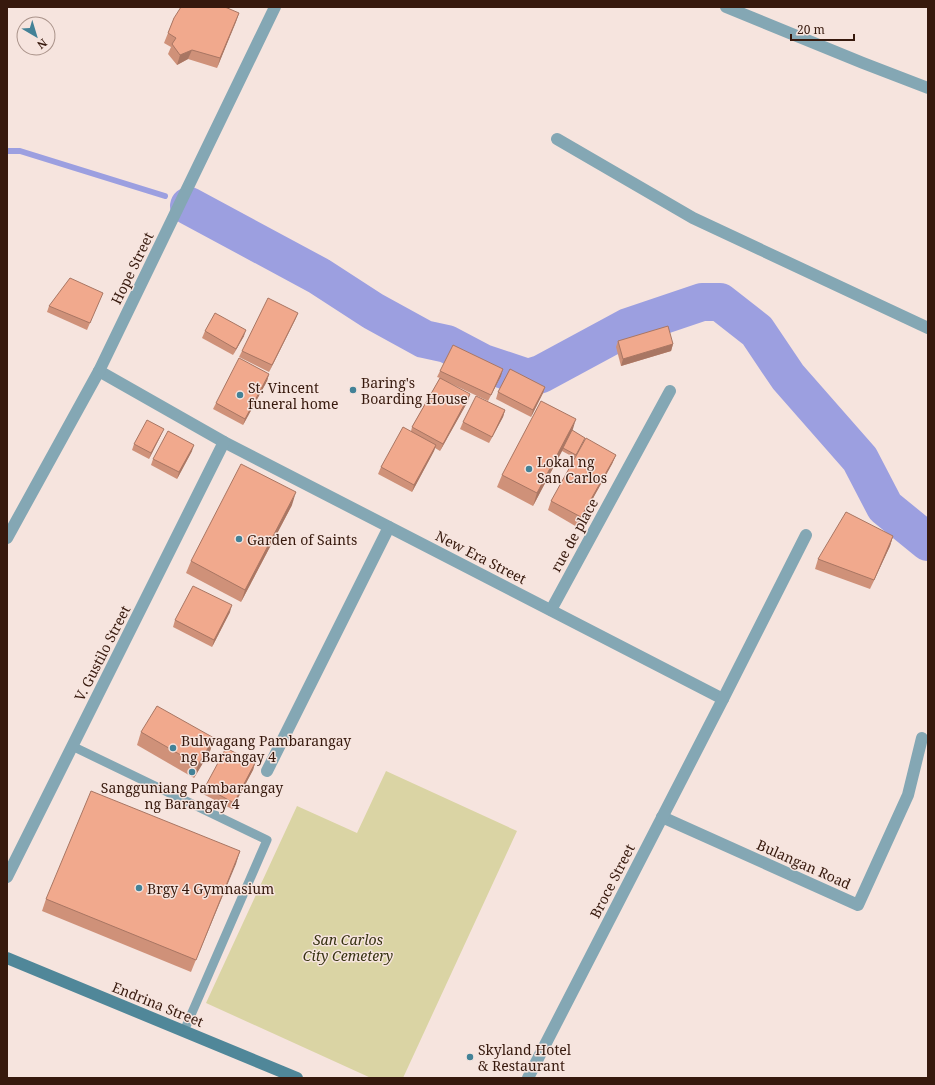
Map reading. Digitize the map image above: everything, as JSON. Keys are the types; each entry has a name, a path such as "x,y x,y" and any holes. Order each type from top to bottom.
{"street":[{"name":"Hope Street","path":"7,538 99,371 275,7"},
{"path":"726,7 928,88"},
{"path":"557,139 693,218 928,328"},
{"name":"New Era Street","path":"99,371 224,442 723,699"},
{"name":"rue de place","path":"551,610 670,391"},
{"name":"V. Gustilo Street","path":"7,876 224,442"},
{"path":"267,771 389,526"},
{"name":"Broce Street","path":"528,1078 806,535"},
{"name":"Bulangan Road","path":"662,817 858,905 908,795 922,738"},
{"name":"Endrina Street","path":"7,958 297,1078"}],"lane":[{"path":"72,746 267,840 184,1031"}],"green space":[{"name":"San Carlos City Cemetery","path":"386,771 517,831 403,1078 371,1078 206,1003 297,806 357,833"}],"building":[{"path":"181,7 225,7 239,13 220,58 192,50 180,55 172,44 176,38 168,33 174,18"},
{"path":"70,278 103,293 90,323 49,306"},
{"path":"268,298 298,313 272,365 242,351"},
{"path":"215,313 246,330 236,349 205,331"},
{"path":"668,326 673,344 623,359 618,341"},
{"path":"453,345 503,369 491,395 440,371"},
{"name":"St. Vincent funeral home","path":"239,358 269,374 245,419 216,403"},
{"path":"510,369 545,387 533,410 498,392"},
{"path":"440,378 470,394 443,444 412,427"},
{"path":"476,396 505,410 492,437 463,422"},
{"name":"Lokal ng San Carlos","path":"541,401 576,419 537,493 502,475"},
{"path":"147,420 164,429 151,453 134,444"},
{"path":"403,427 436,445 414,485 381,467"},
{"path":"572,430 585,438 576,455 563,448"},
{"path":"168,431 194,445 179,472 153,459"},
{"path":"586,438 616,455 581,517 551,501"},
{"name":"Garden of Saints","path":"241,464 296,492 245,590 191,561"},
{"path":"846,512 893,536 874,580 818,559"},
{"path":"193,586 232,605 214,640 175,620"},
{"path":"157,706 214,738 198,765 141,732"},
{"path":"226,748 255,763 234,803 205,787"},
{"name":"Brgy 4 Gymnasium","path":"91,791 240,851 196,960 46,899"}],"waterway":[{"path":"7,151 20,151 165,196"},
{"path":"189,206 319,276 373,311 424,339 447,344 483,363 528,378 541,374 628,327 702,302 720,302 757,331 788,377 860,459 885,507 928,542"}],"place":[{"name":"Baring's Boarding House","path":"353,390"},
{"name":"St. Vincent funeral home","path":"240,395"},
{"name":"Lokal ng San Carlos","path":"529,469"},
{"name":"Garden of Saints","path":"239,539"},
{"name":"Bulwagang Pambarangay ng Barangay 4","path":"173,748"},
{"name":"Sangguniang Pambarangay ng Barangay 4","path":"192,772"},
{"name":"Brgy 4 Gymnasium","path":"139,888"},
{"name":"Skyland Hotel & Restaurant","path":"470,1057"}]}
